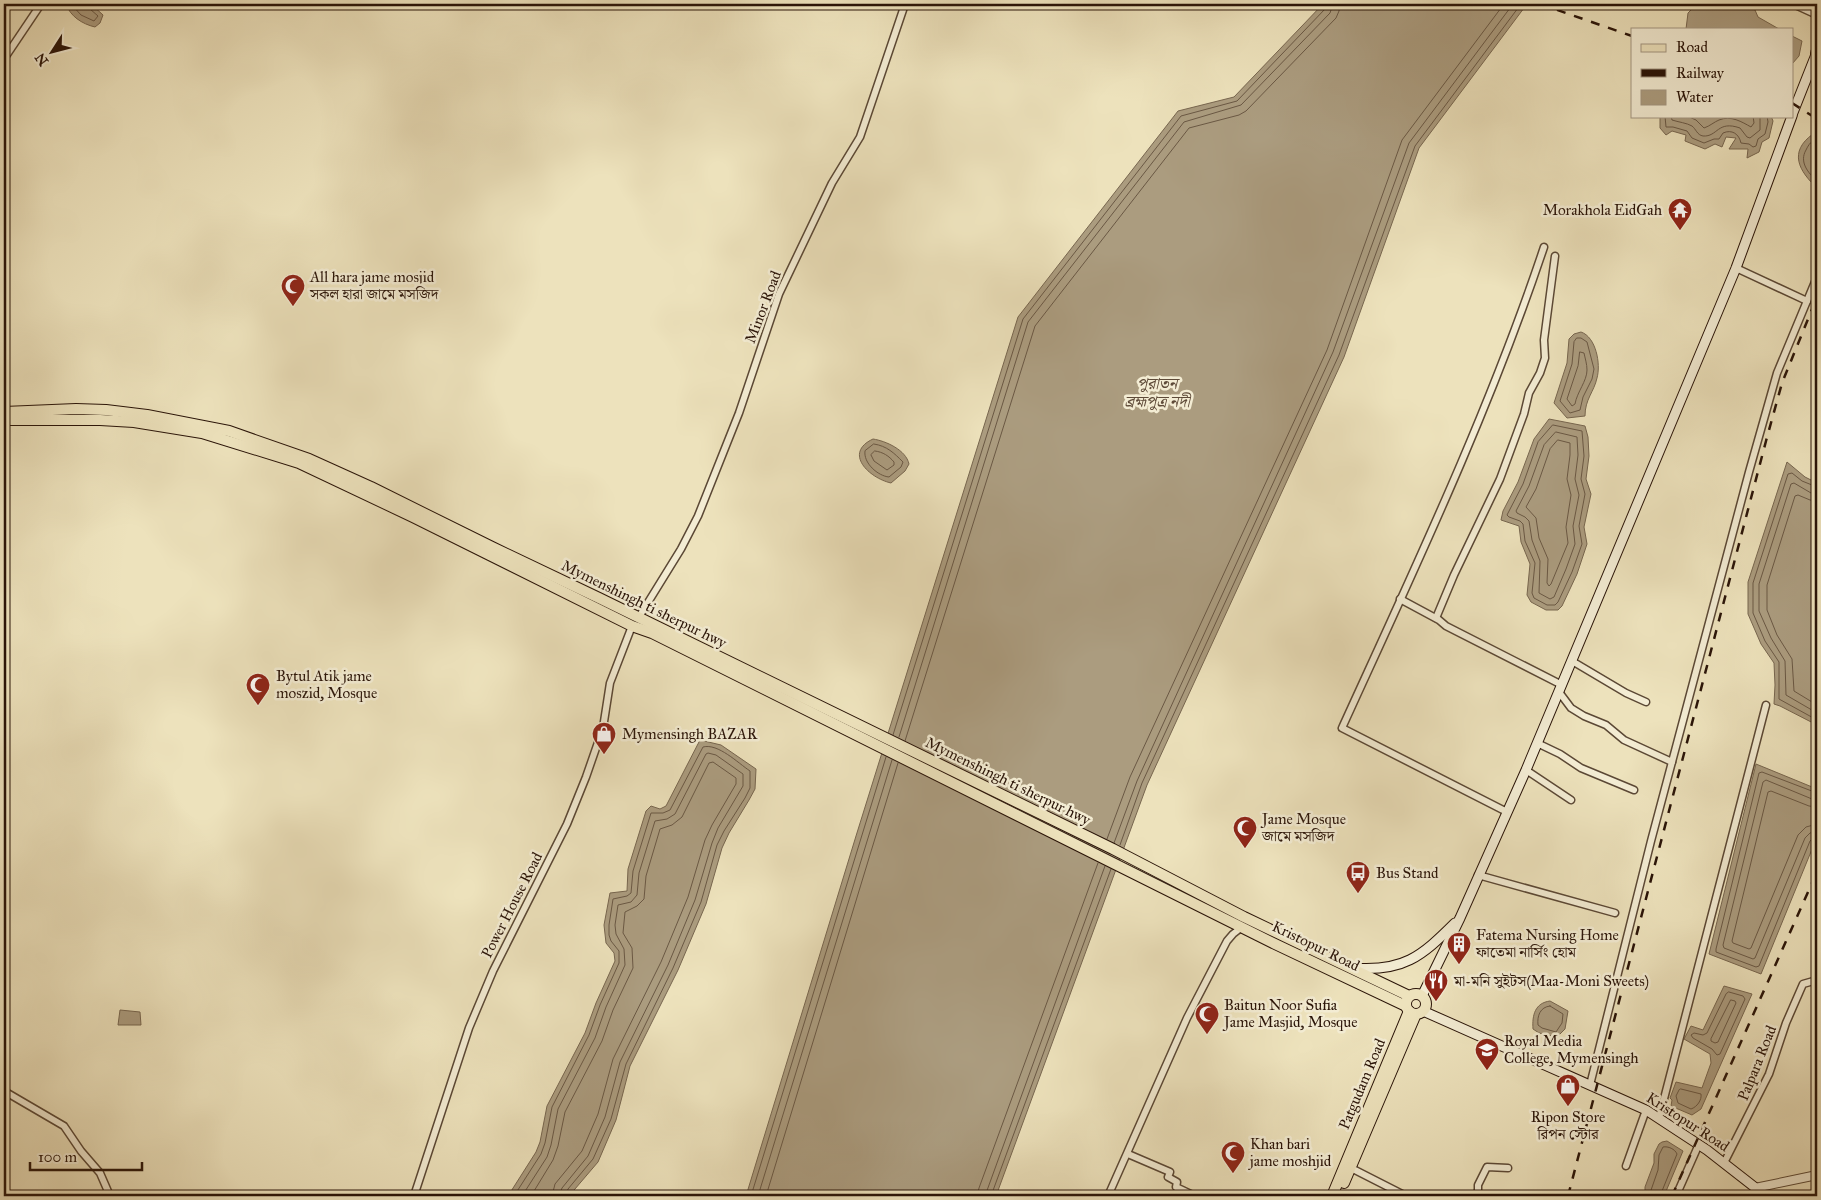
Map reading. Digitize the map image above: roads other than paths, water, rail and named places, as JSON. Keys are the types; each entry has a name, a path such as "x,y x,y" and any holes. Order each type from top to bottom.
{"main road":[{"path":"1794,111 1817,53"},
{"path":"1422,996 1460,918 1572,661 1736,268 1791,118"},
{"name":"Mymenshingh ti sherpur hwy","path":"4,412 76,409 106,410 155,416 229,431 284,450 371,487 636,622"},
{"name":"Mymenshingh ti sherpur hwy","path":"4,420 134,422 202,433 299,463 654,630 1242,923"},
{"path":"1352,968 1381,969 1396,966 1410,960 1431,946 1460,918"},
{"name":"Kristopur Road","path":"1242,923 1352,968 1413,1007"},
{"name":"Kristopur Road","path":"1242,923 1413,1007 1646,1110 1699,1144 1766,1196"},
{"path":"1416,994 1422,996 1426,1005 1413,1007 1416,994"},
{"name":"Patgudam Road","path":"1338,1196 1351,1168 1413,1007"},
{"name":"Patgudam Road","path":"1332,1196 1413,1007"}],"street":[{"path":"4,59 42,4"},
{"name":"Minor Road","path":"636,622 681,549 698,516 739,413 779,294 832,182 860,137 905,4"},
{"path":"1793,4 1817,15"},
{"path":"1507,812 1342,728 1482,414 1528,295 1544,247"},
{"path":"1436,618 1454,575 1500,480 1524,414 1529,393 1540,373 1545,358 1544,340 1555,256"},
{"path":"1736,268 1807,301"},
{"path":"1590,1085 1718,583 1777,372 1817,277"},
{"path":"1400,599 1560,688 1571,708 1584,716 1606,725 1624,740 1672,762"},
{"name":"Power House Road","path":"414,1196 469,1028 493,971 567,824 603,728 610,683 636,622"},
{"path":"1572,661 1626,693 1646,702"},
{"path":"1659,1118 1766,705"},
{"path":"1537,744 1560,754 1581,768 1634,790"},
{"path":"1526,770 1571,800"},
{"path":"1478,875 1615,913"},
{"path":"1108,1196 1187,1018 1227,941 1242,923"},
{"name":"Palpara Road","path":"1724,1163 1769,1074 1786,1023 1803,984 1817,980"},
{"path":"4,1091 64,1126 100,1173 110,1196"},
{"path":"1626,1166 1646,1110"},
{"path":"1676,1196 1699,1144"},
{"path":"1128,1154 1170,1172 1168,1177 1177,1182 1176,1187 1195,1196"},
{"path":"1474,1196 1478,1191 1478,1185 1487,1167 1508,1168"},
{"path":"1351,1168 1406,1196"},
{"path":"1755,1188 1817,1175"}],"water":[{"path":"66,4 91,4 103,15 100,23 95,27 81,22 70,12"},
{"name":"পুরাতন ব্রহ্মপুত্র নদী","path":"1323,4 1527,4 1419,148 1344,357 1147,785 996,1196 746,1196 1018,317 1178,111 1234,97"},
{"path":"1697,4 1747,4 1755,10 1758,17 1777,28 1686,28 1688,13"},
{"path":"1794,37 1802,41 1799,56 1794,62"},
{"path":"1660,118 1772,118 1773,121 1769,138 1762,142 1759,152 1747,158 1748,149 1729,149 1736,138 1726,137 1722,147 1715,144 1705,149 1685,141 1686,135 1672,131 1666,135 1660,128"},
{"path":"1813,134 1817,134 1817,188 1805,175 1799,161 1801,148 1805,141"},
{"path":"1581,332 1594,345 1598,359 1598,372 1596,383 1586,405 1585,416 1567,418 1554,403 1567,363 1569,339 1574,334"},
{"path":"1549,419 1585,426 1588,437 1589,456 1586,479 1591,494 1584,527 1587,544 1577,574 1562,606 1558,610 1546,610 1531,602 1527,595 1530,564 1521,542 1519,526 1501,520 1503,511 1518,482 1534,439"},
{"path":"873,439 895,447 907,459 909,464 905,471 891,483 875,476 862,464 860,451 864,445"},
{"path":"1787,462 1805,477 1817,483 1817,725 1774,704 1774,663 1761,644 1748,614 1748,582"},
{"path":"700,740 721,745 756,769 755,789 722,848 706,904 678,970 630,1066 616,1120 598,1162 569,1196 508,1196 536,1152 540,1142 547,1106 585,1033 615,961 614,953 606,943 604,925 610,893 627,891 628,869 646,811 651,806 660,809 666,806"},
{"path":"1756,764 1817,789 1817,837 1761,974 1709,954"},
{"path":"1724,986 1752,994 1701,1109 1692,1115 1671,1106 1672,1100 1670,1098 1676,1082 1702,1088 1711,1063 1710,1054 1684,1039 1691,1026 1703,1030"},
{"path":"1550,1001 1568,1011 1565,1029 1557,1037 1539,1033 1533,1029 1533,1019 1536,1010 1541,1004"},
{"path":"120,1010 140,1012 141,1025 118,1025"},
{"path":"1667,1141 1683,1151 1664,1196 1645,1196 1645,1187 1654,1163 1654,1154 1659,1144"}],"railway":[{"path":"1540,4 1631,36"},
{"path":"1794,104 1817,119"},
{"path":"1568,1196 1782,383 1817,297"},
{"path":"1672,1196 1817,872"}],"place":[{"name":"Morakhola EidGah","path":"1680,231"},
{"name":"All hara jame mosjid সকল হারা জামে মসজিদ","path":"293,307"},
{"name":"Bytul Atik jame moszid, Mosque","path":"258,706"},
{"name":"Mymensingh BAZAR","path":"604,755"},
{"name":"Jame Mosque জামে মসজিদ","path":"1245,849"},
{"name":"Bus Stand","path":"1358,894"},
{"name":"Fatema Nursing Home ফাতেমা নার্সিং হোম","path":"1459,965"},
{"name":"মা-মনি সুইটস(Maa-Moni Sweets)","path":"1436,1002"},
{"name":"Baitun Noor Sufia Jame Masjid, Mosque","path":"1207,1035"},
{"name":"Royal Media College, Mymensingh","path":"1487,1071"},
{"name":"Ripon Store রিপন স্টোর","path":"1568,1107"},
{"name":"Khan bari jame moshjid","path":"1233,1174"}]}
